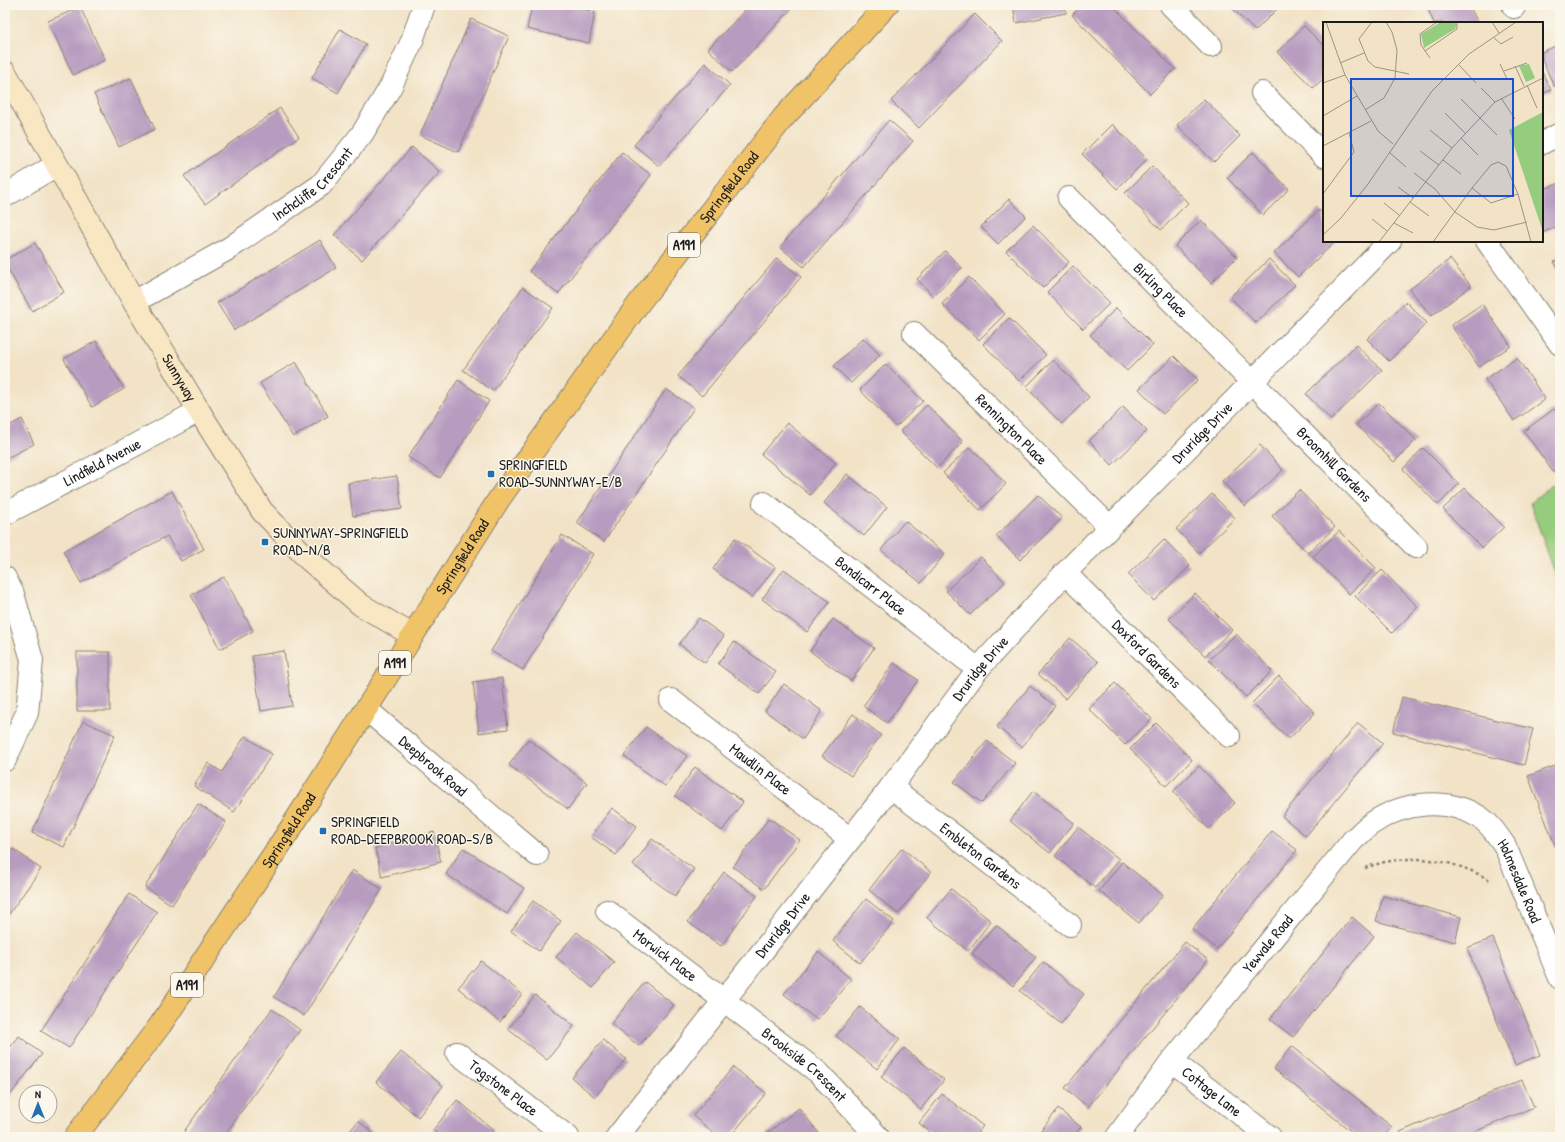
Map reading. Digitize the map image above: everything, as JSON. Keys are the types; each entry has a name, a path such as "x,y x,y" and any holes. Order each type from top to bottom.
{"main road":[{"name":"Springfield Road","path":"75,1137 161,1024 291,828 498,498 639,303 784,118 887,5"}],"street":[{"name":"Inchcliffe Crescent","path":"134,302 228,248 321,184 362,134 390,88 412,41 424,5"},
{"path":"1171,5 1211,46"},
{"name":"Sunnyway","path":"5,72 134,302 199,411 262,511 307,558 361,605 412,635"},
{"path":"1262,93 1323,155"},
{"path":"1543,142 1560,134"},
{"path":"5,196 56,165"},
{"name":"Birling Place","path":"1069,198 1252,382"},
{"name":"Druridge Drive","path":"617,1137 891,787 978,669 1065,572 1389,242"},
{"path":"1488,242 1560,344"},
{"name":"Rennington Place","path":"914,332 1110,527"},
{"name":"Broomhill Gardens","path":"1252,382 1416,547"},
{"name":"Lindfield Avenue","path":"5,514 199,411"},
{"name":"Bondicarr Place","path":"764,503 978,669"},
{"name":"Doxford Gardens","path":"1065,572 1229,736"},
{"path":"5,578 13,594 32,660 27,713 5,760"},
{"name":"Maudlin Place","path":"671,700 850,839"},
{"name":"Deepbrook Road","path":"366,709 537,855"},
{"name":"Embleton Gardens","path":"891,787 1070,925"},
{"name":"Yewvale Road","path":"1118,1137 1172,1061 1358,835 1370,824 1406,806 1425,804 1453,807"},
{"name":"Holmesdale Road","path":"1453,807 1467,811 1482,819 1494,830 1505,846 1560,978"},
{"name":"Morwick Place","path":"606,911 724,1000"},
{"name":"Brookside Crescent","path":"724,1000 819,1073 878,1137"},
{"name":"Togstone Place","path":"457,1054 568,1137"},
{"name":"Cottage Lane","path":"1172,1061 1270,1137"}],"path":[{"path":"1336,861 1352,873 1389,861 1416,859 1441,862 1465,868 1498,885 1518,877"}],"green space":[{"path":"1560,478 1560,587 1530,503"}],"building":[{"path":"532,5 564,5 595,12 589,43 527,29"},
{"path":"750,5 795,5 732,72 708,49"},
{"path":"1013,5 1065,5 1066,13 1016,23"},
{"path":"1082,5 1112,5 1175,69 1150,94 1072,15"},
{"path":"1229,5 1281,5 1255,31"},
{"path":"1426,5 1469,5 1478,22 1434,22"},
{"path":"80,7 105,60 73,75 48,21"},
{"path":"975,14 1002,41 919,128 891,101"},
{"path":"471,19 509,36 458,152 420,135"},
{"path":"1304,26 1323,45 1323,79 1313,88 1277,52"},
{"path":"340,29 366,44 338,93 312,78"},
{"path":"1560,44 1560,84 1554,86 1543,62 1543,52"},
{"path":"705,63 730,85 659,166 634,145"},
{"path":"1543,74 1551,90 1543,94"},
{"path":"131,78 155,129 119,147 94,94"},
{"path":"1204,99 1240,136 1214,162 1177,125"},
{"path":"280,108 299,137 205,204 184,176"},
{"path":"889,120 913,141 804,267 780,247"},
{"path":"1112,124 1147,159 1117,189 1082,154"},
{"path":"412,147 440,172 362,260 334,235"},
{"path":"622,152 651,175 558,294 529,271"},
{"path":"1253,152 1289,189 1263,215 1227,178"},
{"path":"1152,166 1188,203 1161,230 1125,193"},
{"path":"1560,183 1560,225 1543,233 1543,190"},
{"path":"1009,199 1026,216 998,244 981,227"},
{"path":"1319,210 1323,214 1323,242 1335,242 1298,277 1274,253"},
{"path":"1201,220 1237,257 1211,283 1175,246"},
{"path":"1033,225 1069,262 1043,288 1006,251"},
{"path":"320,240 336,268 234,330 217,303"},
{"path":"35,243 64,292 32,311 5,264 5,260"},
{"path":"945,251 962,268 933,296 917,279"},
{"path":"777,258 801,277 702,396 678,376"},
{"path":"1560,258 1560,271 1554,262"},
{"path":"1269,259 1295,285 1256,323 1230,297"},
{"path":"1450,259 1471,286 1431,316 1410,289"},
{"path":"1073,266 1110,303 1083,329 1047,292"},
{"path":"969,277 1005,314 979,340 942,304"},
{"path":"523,287 553,308 493,391 463,370"},
{"path":"1406,302 1427,323 1389,361 1367,339"},
{"path":"1482,304 1511,346 1479,367 1451,325"},
{"path":"1116,308 1153,345 1127,371 1090,335"},
{"path":"1009,318 1046,355 1019,381 983,344"},
{"path":"863,338 880,355 851,383 834,366"},
{"path":"96,341 124,389 92,407 64,359"},
{"path":"1356,345 1382,370 1331,420 1306,394"},
{"path":"1174,356 1198,380 1163,414 1139,389"},
{"path":"1517,358 1545,399 1514,421 1485,379"},
{"path":"1053,360 1089,397 1062,424 1026,387"},
{"path":"296,362 328,416 293,437 260,383"},
{"path":"886,364 923,401 896,427 860,390"},
{"path":"458,380 489,401 440,478 408,457"},
{"path":"666,389 694,408 604,542 577,523"},
{"path":"1379,403 1416,440 1394,462 1356,425"},
{"path":"927,405 963,442 937,468 900,431"},
{"path":"1123,407 1147,431 1112,465 1089,441"},
{"path":"1554,409 1560,417 1560,467 1553,472 1524,431"},
{"path":"22,419 34,444 5,459 5,428"},
{"path":"787,423 836,463 810,495 761,454"},
{"path":"1260,445 1283,470 1245,506 1222,481"},
{"path":"970,447 1006,484 980,510 943,473"},
{"path":"1423,448 1459,484 1438,505 1403,469"},
{"path":"847,474 887,507 864,536 824,503"},
{"path":"397,476 402,509 353,516 348,483"},
{"path":"1465,488 1504,527 1482,548 1443,509"},
{"path":"1299,490 1335,527 1308,553 1272,516"},
{"path":"172,491 204,549 181,561 167,536 81,583 63,551"},
{"path":"1212,494 1235,518 1199,553 1176,529"},
{"path":"1038,495 1062,518 1020,560 996,536"},
{"path":"905,521 945,554 921,583 881,550"},
{"path":"1339,531 1376,568 1349,594 1313,557"},
{"path":"562,535 593,554 523,670 491,651"},
{"path":"735,538 775,567 752,598 713,569"},
{"path":"1164,539 1190,566 1154,601 1128,574"},
{"path":"981,557 1005,582 970,615 946,591"},
{"path":"784,569 830,602 807,632 762,599"},
{"path":"1382,570 1418,607 1392,633 1355,596"},
{"path":"224,577 253,631 220,649 191,595"},
{"path":"1195,593 1232,630 1205,656 1169,619"},
{"path":"699,618 724,636 705,663 679,644"},
{"path":"833,619 874,648 851,681 810,651"},
{"path":"1236,634 1272,671 1246,697 1209,660"},
{"path":"1070,638 1098,662 1066,699 1038,674"},
{"path":"734,642 776,672 759,694 718,664"},
{"path":"284,651 292,706 261,711 252,656"},
{"path":"77,652 110,652 110,711 77,711"},
{"path":"894,663 918,680 887,723 863,706"},
{"path":"1279,676 1315,713 1289,739 1252,703"},
{"path":"502,678 508,729 479,733 473,682"},
{"path":"1115,683 1152,719 1125,745 1089,709"},
{"path":"784,684 822,711 803,739 765,711"},
{"path":"1030,686 1055,706 1022,747 997,727"},
{"path":"1402,697 1533,729 1524,765 1393,732"},
{"path":"853,714 881,735 851,776 822,756"},
{"path":"83,721 115,735 64,847 32,833"},
{"path":"1156,723 1192,760 1166,786 1130,749"},
{"path":"1358,723 1383,743 1306,836 1282,816"},
{"path":"646,727 687,756 665,786 624,756"},
{"path":"245,736 272,754 234,812 194,786 208,763 222,772"},
{"path":"528,739 587,783 568,809 509,765"},
{"path":"987,741 1015,763 982,803 954,782"},
{"path":"1199,766 1235,803 1209,829 1173,792"},
{"path":"1555,766 1560,779 1560,858 1528,776"},
{"path":"695,767 743,802 722,831 675,796"},
{"path":"1033,791 1074,823 1050,853 1010,821"},
{"path":"198,804 226,822 172,905 145,887"},
{"path":"612,808 637,826 616,855 591,837"},
{"path":"769,818 800,840 764,889 733,867"},
{"path":"1078,827 1119,859 1095,888 1055,856"},
{"path":"1272,831 1297,850 1217,949 1192,929"},
{"path":"434,832 441,862 382,877 375,848"},
{"path":"652,839 694,869 675,896 633,865"},
{"path":"463,848 524,888 507,914 446,874"},
{"path":"902,848 931,872 898,914 869,890"},
{"path":"13,849 41,869 6,918 5,860"},
{"path":"1122,862 1163,895 1139,923 1099,891"},
{"path":"352,870 382,889 304,1016 274,997"},
{"path":"724,872 757,896 721,946 688,922"},
{"path":"951,889 991,921 968,951 927,918"},
{"path":"129,894 157,912 69,1048 41,1031"},
{"path":"1383,896 1461,917 1455,942 1376,921"},
{"path":"866,899 894,921 860,963 833,941"},
{"path":"533,901 561,921 539,951 511,931"},
{"path":"1352,917 1374,936 1293,1037 1270,1019"},
{"path":"996,925 1036,957 1013,986 972,954"},
{"path":"577,932 614,962 593,988 556,957"},
{"path":"1493,938 1540,1055 1515,1065 1467,948"},
{"path":"1185,942 1208,960 1088,1107 1065,1088"},
{"path":"818,952 851,979 817,1020 784,994"},
{"path":"481,961 522,994 500,1022 458,988"},
{"path":"1043,962 1084,994 1061,1024 1020,991"},
{"path":"645,982 674,1005 639,1046 611,1024"},
{"path":"535,995 574,1026 547,1060 508,1029"},
{"path":"860,1007 900,1039 877,1069 836,1036"},
{"path":"272,1009 300,1030 223,1137 180,1137"},
{"path":"19,1036 42,1054 5,1102 5,1054"},
{"path":"603,1040 626,1059 595,1097 572,1078"},
{"path":"1292,1046 1392,1127 1384,1137 1358,1137 1274,1069"},
{"path":"904,1048 944,1080 921,1109 881,1077"},
{"path":"401,1052 443,1086 418,1117 376,1082"},
{"path":"733,1067 766,1093 730,1137 719,1137 693,1116"},
{"path":"1522,1080 1534,1107 1462,1137 1402,1137 1400,1132"},
{"path":"942,1094 983,1126 974,1137 936,1137 919,1123"},
{"path":"457,1100 494,1130 488,1137 441,1137 433,1130"},
{"path":"799,1108 822,1137 767,1137 765,1135"},
{"path":"1058,1109 1081,1127 1073,1137 1036,1137"},
{"path":"358,1121 378,1137 345,1137"}],"place":[{"name":"SPRINGFIELD ROAD-SUNNYWAY-E/B","path":"491,474"},
{"name":"SUNNYWAY-SPRINGFIELD ROAD-N/B","path":"265,542"},
{"name":"SPRINGFIELD ROAD-DEEPBROOK ROAD-S/B","path":"323,831"}]}
